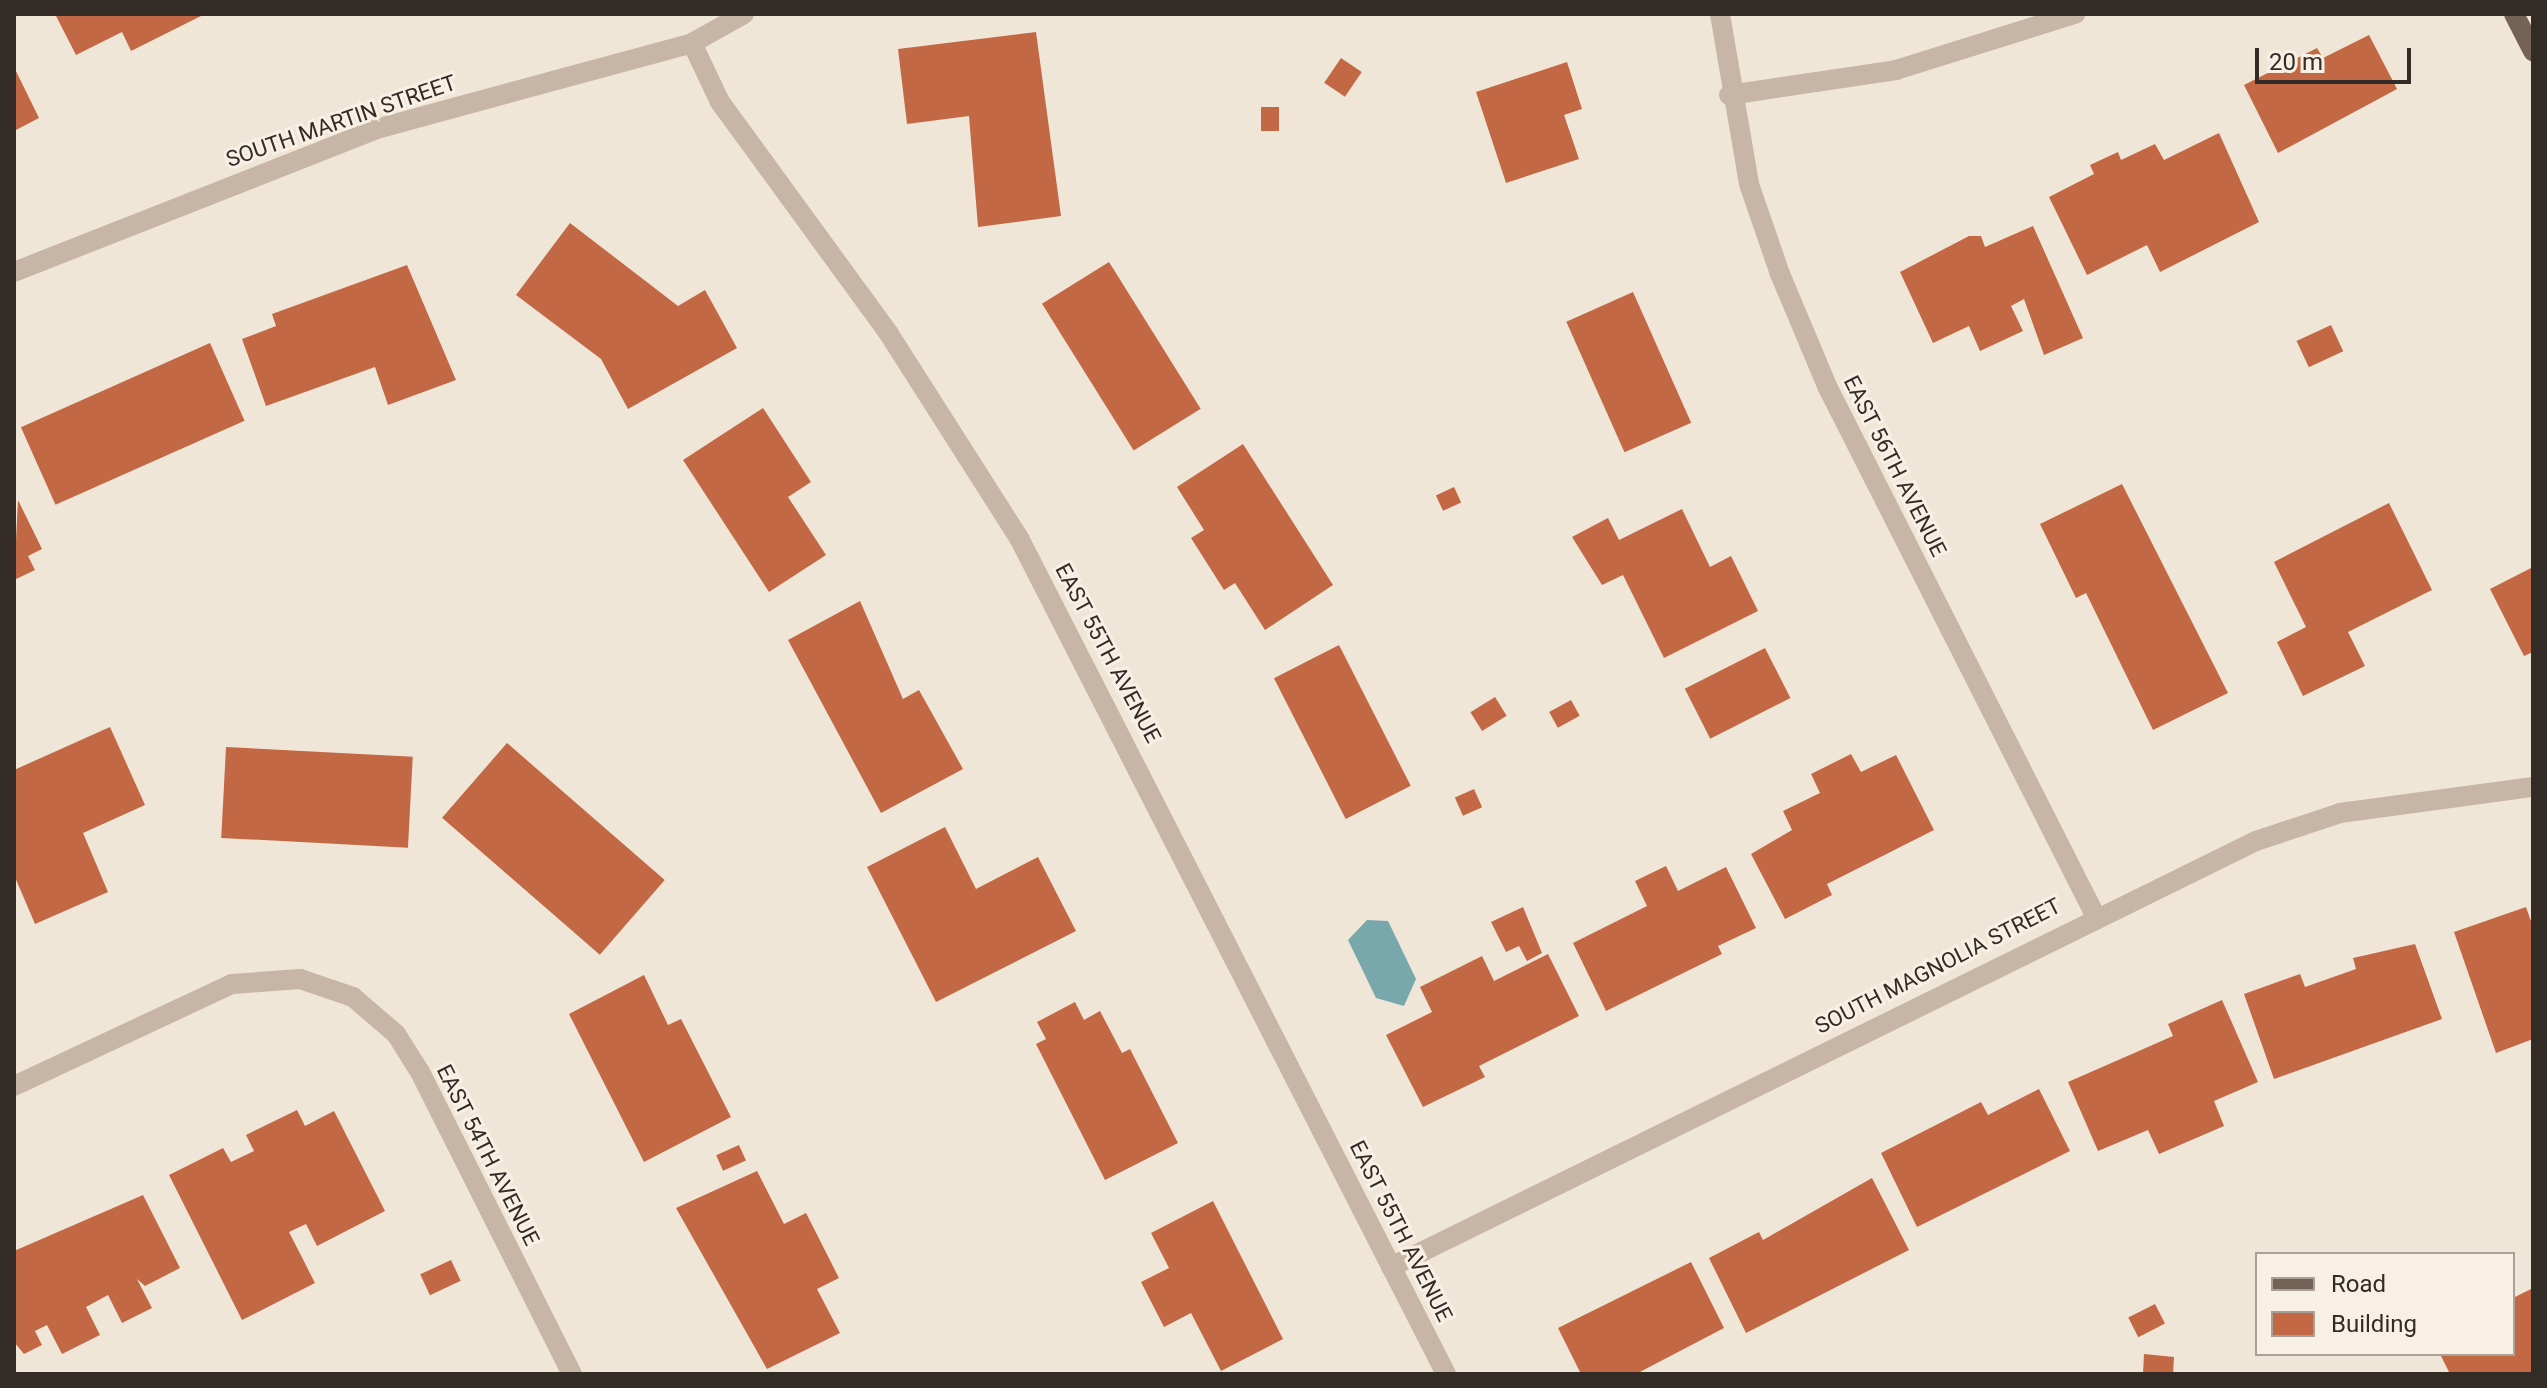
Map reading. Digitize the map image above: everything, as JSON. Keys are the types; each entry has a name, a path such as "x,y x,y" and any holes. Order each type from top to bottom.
{"main road":[{"path":"2514,14 2533,51"}],"street":[{"path":"692,43 744,14"},
{"name":"EAST 56TH AVENUE","path":"1720,14 1729,95 1754,199 1828,388 2095,915"},
{"path":"1729,95 1896,70 2075,14"},
{"name":"SOUTH MARTIN STREET","path":"14,272 380,128 692,43"},
{"name":"EAST 55TH AVENUE","path":"692,43 720,102 889,334 1019,538 1446,1374"},
{"name":"SOUTH MAGNOLIA STREET","path":"1391,1267 2095,915 2304,823 2533,787"},
{"name":"EAST 54TH AVENUE","path":"14,1086 232,984 300,979 329,987 375,1012 420,1072 572,1374"}],"water":[{"path":"1367,920 1388,921 1416,979 1404,1006 1376,998 1348,940"}],"building":[{"path":"55,14 205,14 131,51 122,32 76,55"},
{"path":"1036,32 1061,216 978,227 969,116 907,124 898,49"},
{"path":"2369,35 2397,89 2278,153 2244,85 2317,48 2323,58"},
{"path":"1341,58 1362,72 1345,97 1324,83"},
{"path":"1567,62 1582,109 1564,115 1579,159 1506,183 1476,92"},
{"path":"14,67 39,118 14,131"},
{"path":"1261,107 1279,107 1279,131 1261,131"},
{"path":"2219,133 2259,222 2160,272 2147,245 2087,275 2049,197 2094,174 2090,165 2118,152 2121,160 2155,144 2164,160"},
{"path":"570,223 678,306 705,290 737,348 628,409 601,359 516,295"},
{"path":"2033,226 2083,338 2044,355 2024,299 2011,306 2023,331 1980,351 1969,326 1933,343 1900,272 1969,236 1981,236 1985,247"},
{"path":"1109,262 1201,409 1134,451 1042,304"},
{"path":"407,265 456,380 388,405 375,367 266,406 242,339 276,326 272,314"},
{"path":"1633,292 1691,423 1624,452 1566,322"},
{"path":"2331,325 2343,351 2309,367 2297,341"},
{"path":"210,343 245,421 55,505 21,427"},
{"path":"763,408 811,482 788,497 826,555 769,592 683,460"},
{"path":"1243,444 1333,585 1265,630 1235,583 1224,590 1191,538 1204,530 1177,487"},
{"path":"2122,484 2228,693 2153,730 2086,593 2076,598 2040,524"},
{"path":"1454,487 1461,502 1443,511 1436,495"},
{"path":"18,500 42,549 28,556 35,570 14,580"},
{"path":"2389,503 2432,590 2348,632 2365,666 2303,696 2277,642 2306,627 2274,562"},
{"path":"1682,509 1710,567 1731,556 1758,611 1664,658 1623,575 1602,585 1572,537 1608,518 1619,540"},
{"path":"2533,567 2533,652 2524,656 2490,589"},
{"path":"860,601 903,699 919,690 963,769 881,813 788,640"},
{"path":"1339,645 1411,786 1346,819 1274,678"},
{"path":"1765,648 1790,698 1710,739 1685,689"},
{"path":"1495,697 1507,716 1482,731 1470,712"},
{"path":"1571,700 1580,716 1558,728 1549,712"},
{"path":"110,727 145,805 83,833 108,892 35,924 14,875 14,770"},
{"path":"507,743 665,880 600,955 442,818"},
{"path":"226,747 413,757 408,848 221,838"},
{"path":"1851,754 1861,772 1896,755 1934,830 1827,884 1832,895 1785,919 1751,854 1792,830 1783,811 1820,793 1811,774"},
{"path":"1474,789 1482,807 1463,816 1455,798"},
{"path":"945,827 976,889 1038,857 1076,931 936,1002 867,867"},
{"path":"1666,866 1678,891 1726,867 1756,928 1718,946 1722,954 1606,1011 1573,943 1647,906 1635,881"},
{"path":"1523,907 1542,953 1527,961 1519,946 1506,952 1491,922"},
{"path":"2526,907 2533,927 2533,1039 2496,1053 2454,932"},
{"path":"2415,944 2442,1019 2274,1079 2244,994 2300,974 2305,987 2356,969 2353,958"},
{"path":"1548,954 1579,1016 1479,1066 1485,1077 1423,1107 1386,1035 1432,1012 1420,987 1482,956 1494,981"},
{"path":"644,975 668,1025 681,1019 731,1117 644,1162 569,1014"},
{"path":"2222,1000 2258,1082 2214,1101 2224,1126 2159,1154 2148,1130 2098,1151 2068,1082 2173,1036 2168,1024"},
{"path":"1075,1002 1084,1020 1100,1011 1122,1053 1130,1049 1178,1143 1105,1180 1036,1044 1046,1039 1037,1022"},
{"path":"2039,1089 2070,1151 1917,1227 1881,1153 1981,1102 1988,1115"},
{"path":"297,1110 305,1126 334,1111 385,1211 317,1246 306,1224 289,1232 315,1283 242,1320 169,1175 223,1148 231,1162 254,1151 246,1135"},
{"path":"739,1145 746,1161 723,1171 716,1155"},
{"path":"757,1171 784,1224 806,1213 839,1278 817,1289 840,1333 767,1369 676,1208"},
{"path":"1872,1178 1909,1250 1746,1333 1709,1258 1759,1232 1763,1240"},
{"path":"143,1195 180,1268 145,1286 137,1279 152,1308 122,1323 108,1295 86,1307 100,1335 62,1354 47,1325 35,1331 42,1345 24,1354 14,1342 14,1251"},
{"path":"1213,1201 1283,1339 1221,1371 1191,1313 1164,1327 1141,1282 1169,1268 1151,1233"},
{"path":"451,1260 461,1281 430,1295 420,1274"},
{"path":"1691,1262 1724,1328 1636,1374 1581,1374 1558,1328"},
{"path":"2533,1288 2533,1374 2450,1374 2441,1356 2515,1356 2515,1297"},
{"path":"2155,1304 2165,1324 2138,1337 2128,1318"},
{"path":"2144,1354 2174,1357 2173,1374 2143,1374"}]}
